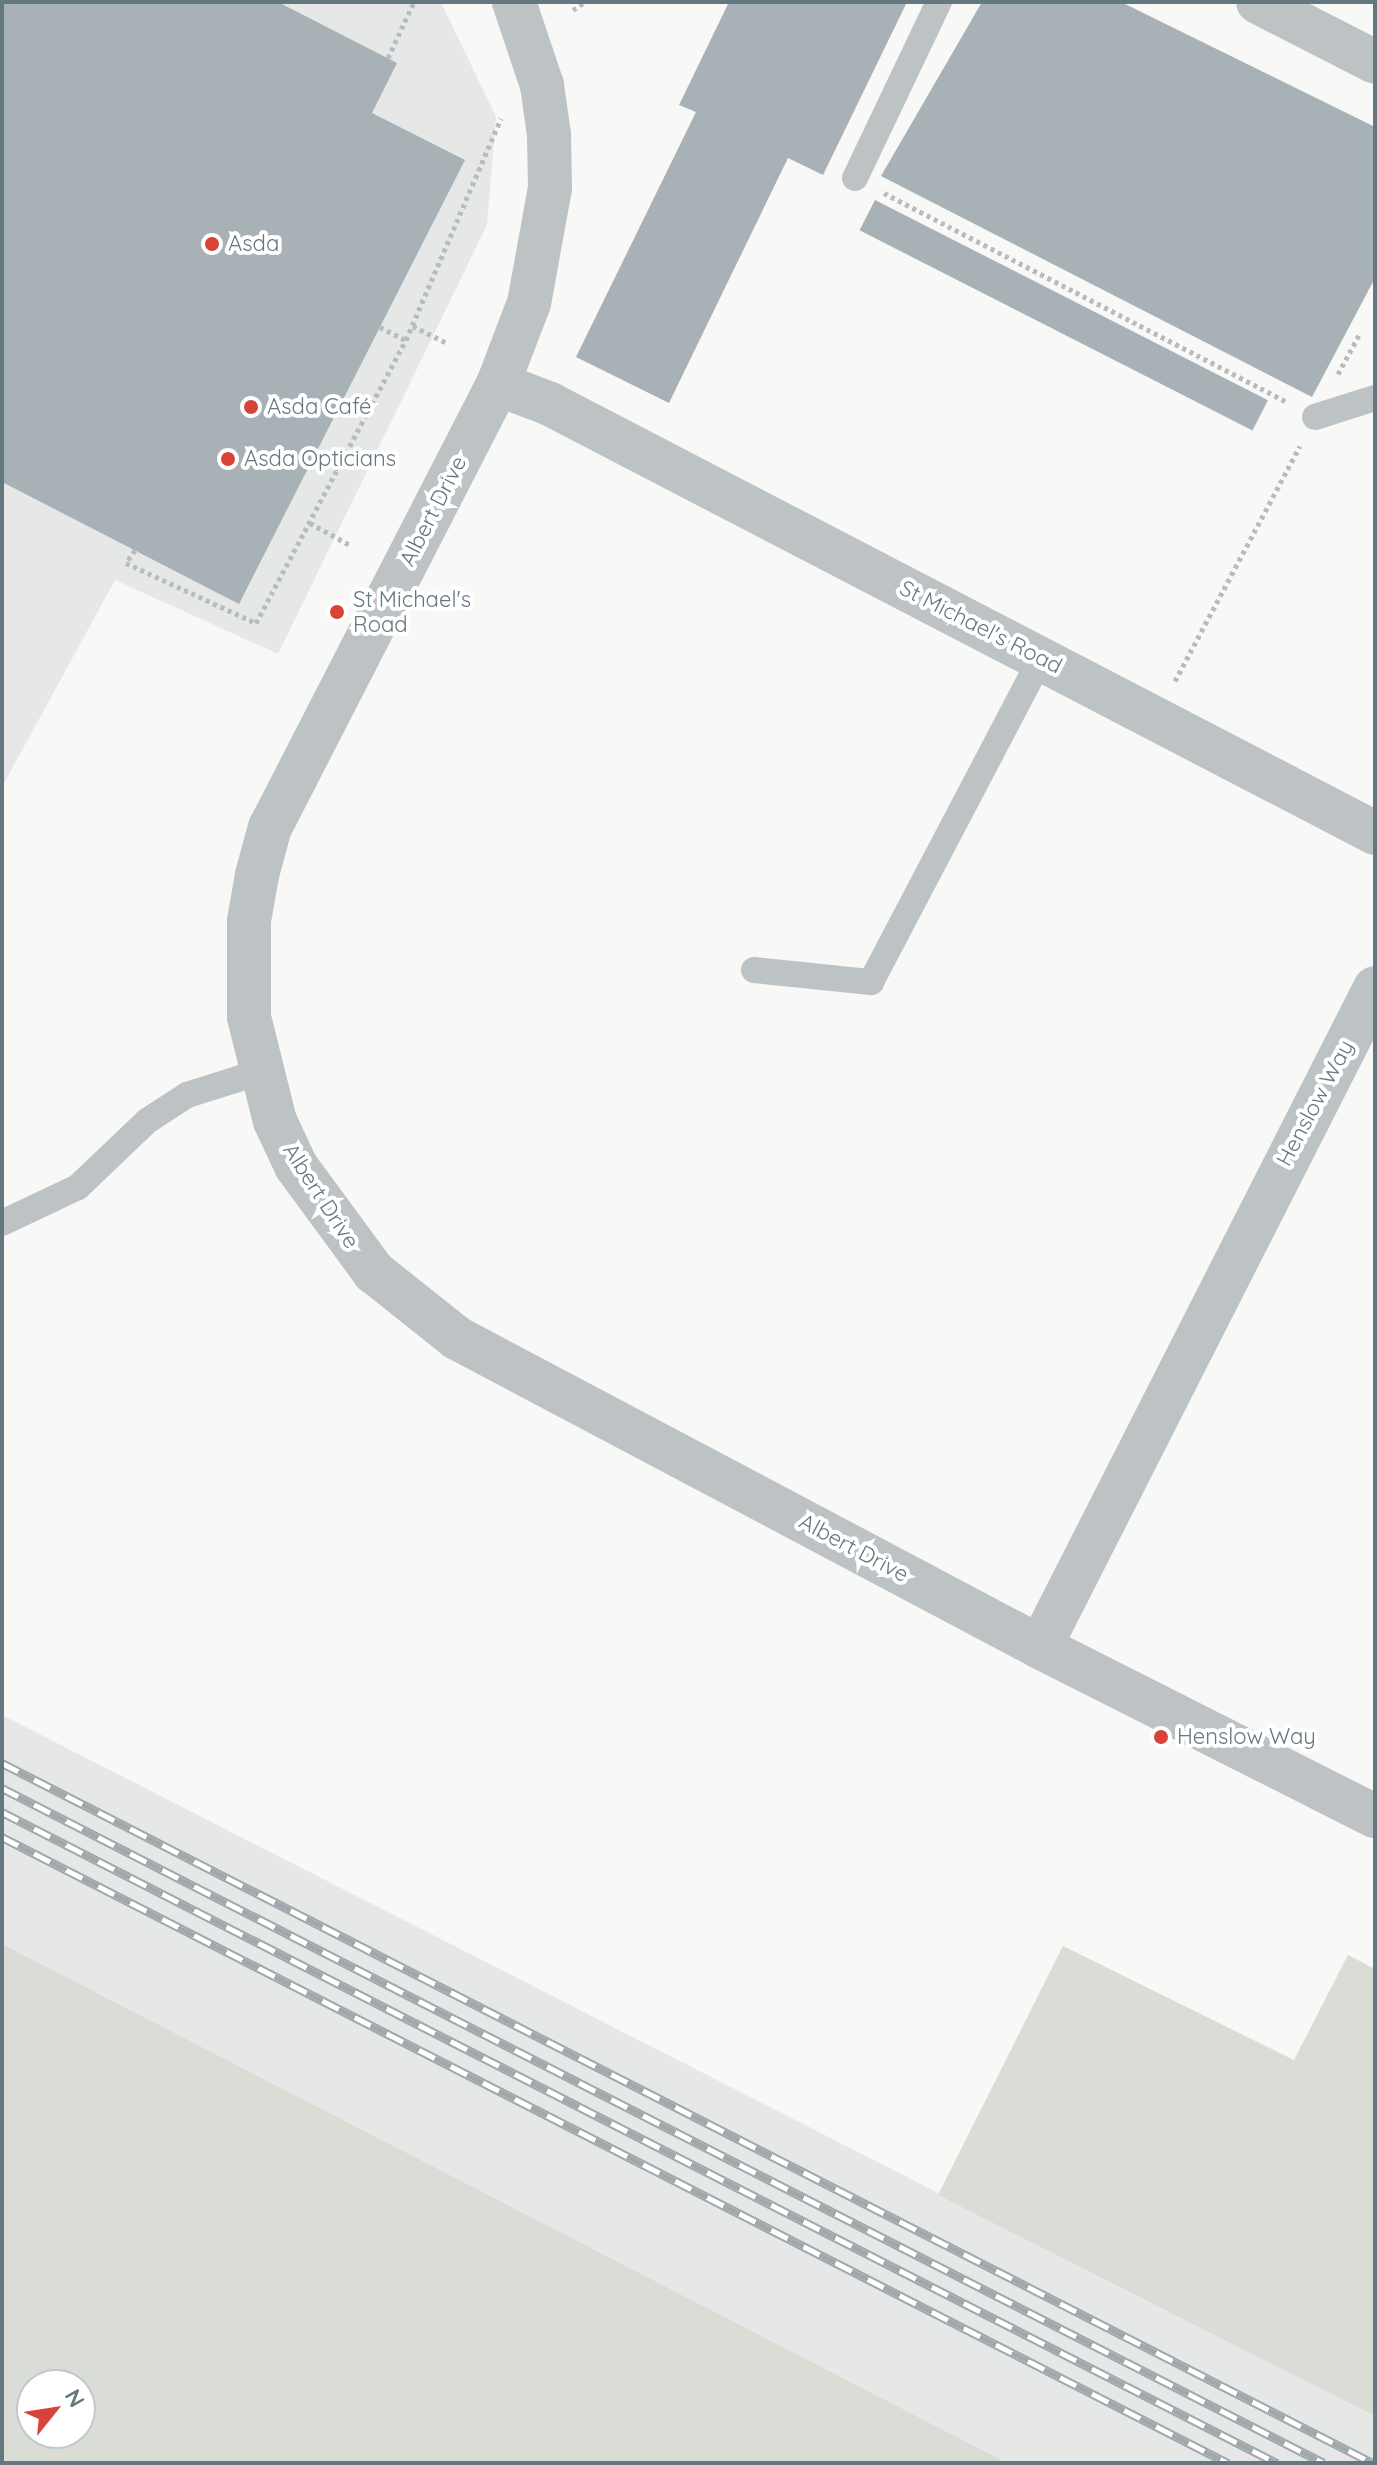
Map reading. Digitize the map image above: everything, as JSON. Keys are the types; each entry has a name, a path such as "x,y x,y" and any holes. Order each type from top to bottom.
{"street":[{"name":"Albert Drive","path":"514,2 542,85 550,188 529,303 498,384 270,827 257,875 248,946 249,1017 260,1072 275,1121 303,1176 374,1272 414,1307 457,1338 1040,1647 1375,1816"},
{"path":"1258,2 1375,62"},
{"name":"St Michael's Road","path":"498,384 550,404 1375,833"},
{"name":"Henslow Way","path":"1040,1647 1375,988"}],"lane":[{"path":"855,178 939,2"},
{"path":"1315,417 1375,398"},
{"path":"754,970 871,982 1041,658"},
{"path":"2,1223 78,1187 147,1121 187,1095 260,1072"}],"path":[{"path":"388,58 414,2"},
{"path":"573,10 585,2"},
{"path":"135,550 126,563 256,623 413,326 501,117"},
{"path":"855,178 1315,417"},
{"path":"413,326 449,344"},
{"path":"380,327 406,340"},
{"path":"1155,717 1359,335"},
{"path":"314,456 339,469"},
{"path":"310,523 350,545"}],"shaded area":[{"name":"Asda","path":"2,2 441,2 496,117 487,225 278,654 115,580 2,787"},
{"path":"2,1715 1375,2416 1375,2463 972,2463 2,1976"},
{"path":"2,1944 1007,2463 2,2463"},
{"path":"1063,1946 1294,2060 1348,1955 1375,1969 1375,2416 938,2195"}],"building":[{"name":"Asda","path":"2,2 278,2 397,63 372,113 465,160 239,604 2,482"},
{"path":"729,2 907,2 823,175 788,158 669,403 576,357 696,112 679,105"},
{"path":"982,2 1121,2 1375,127 1375,278 1312,397 881,176"},
{"path":"875,200 1268,400 1252,431 860,230"}],"railway":[{"path":"2,1763 1373,2463"},
{"path":"2,1788 1324,2463"},
{"path":"2,1812 1277,2463"},
{"path":"2,1837 1228,2463"}],"place":[{"name":"Asda","path":"212,244"},
{"name":"Asda Café","path":"251,407"},
{"name":"Asda Opticians","path":"228,459"},
{"name":"St Michael's Road","path":"337,612"},
{"name":"Henslow Way","path":"1161,1737"}]}
